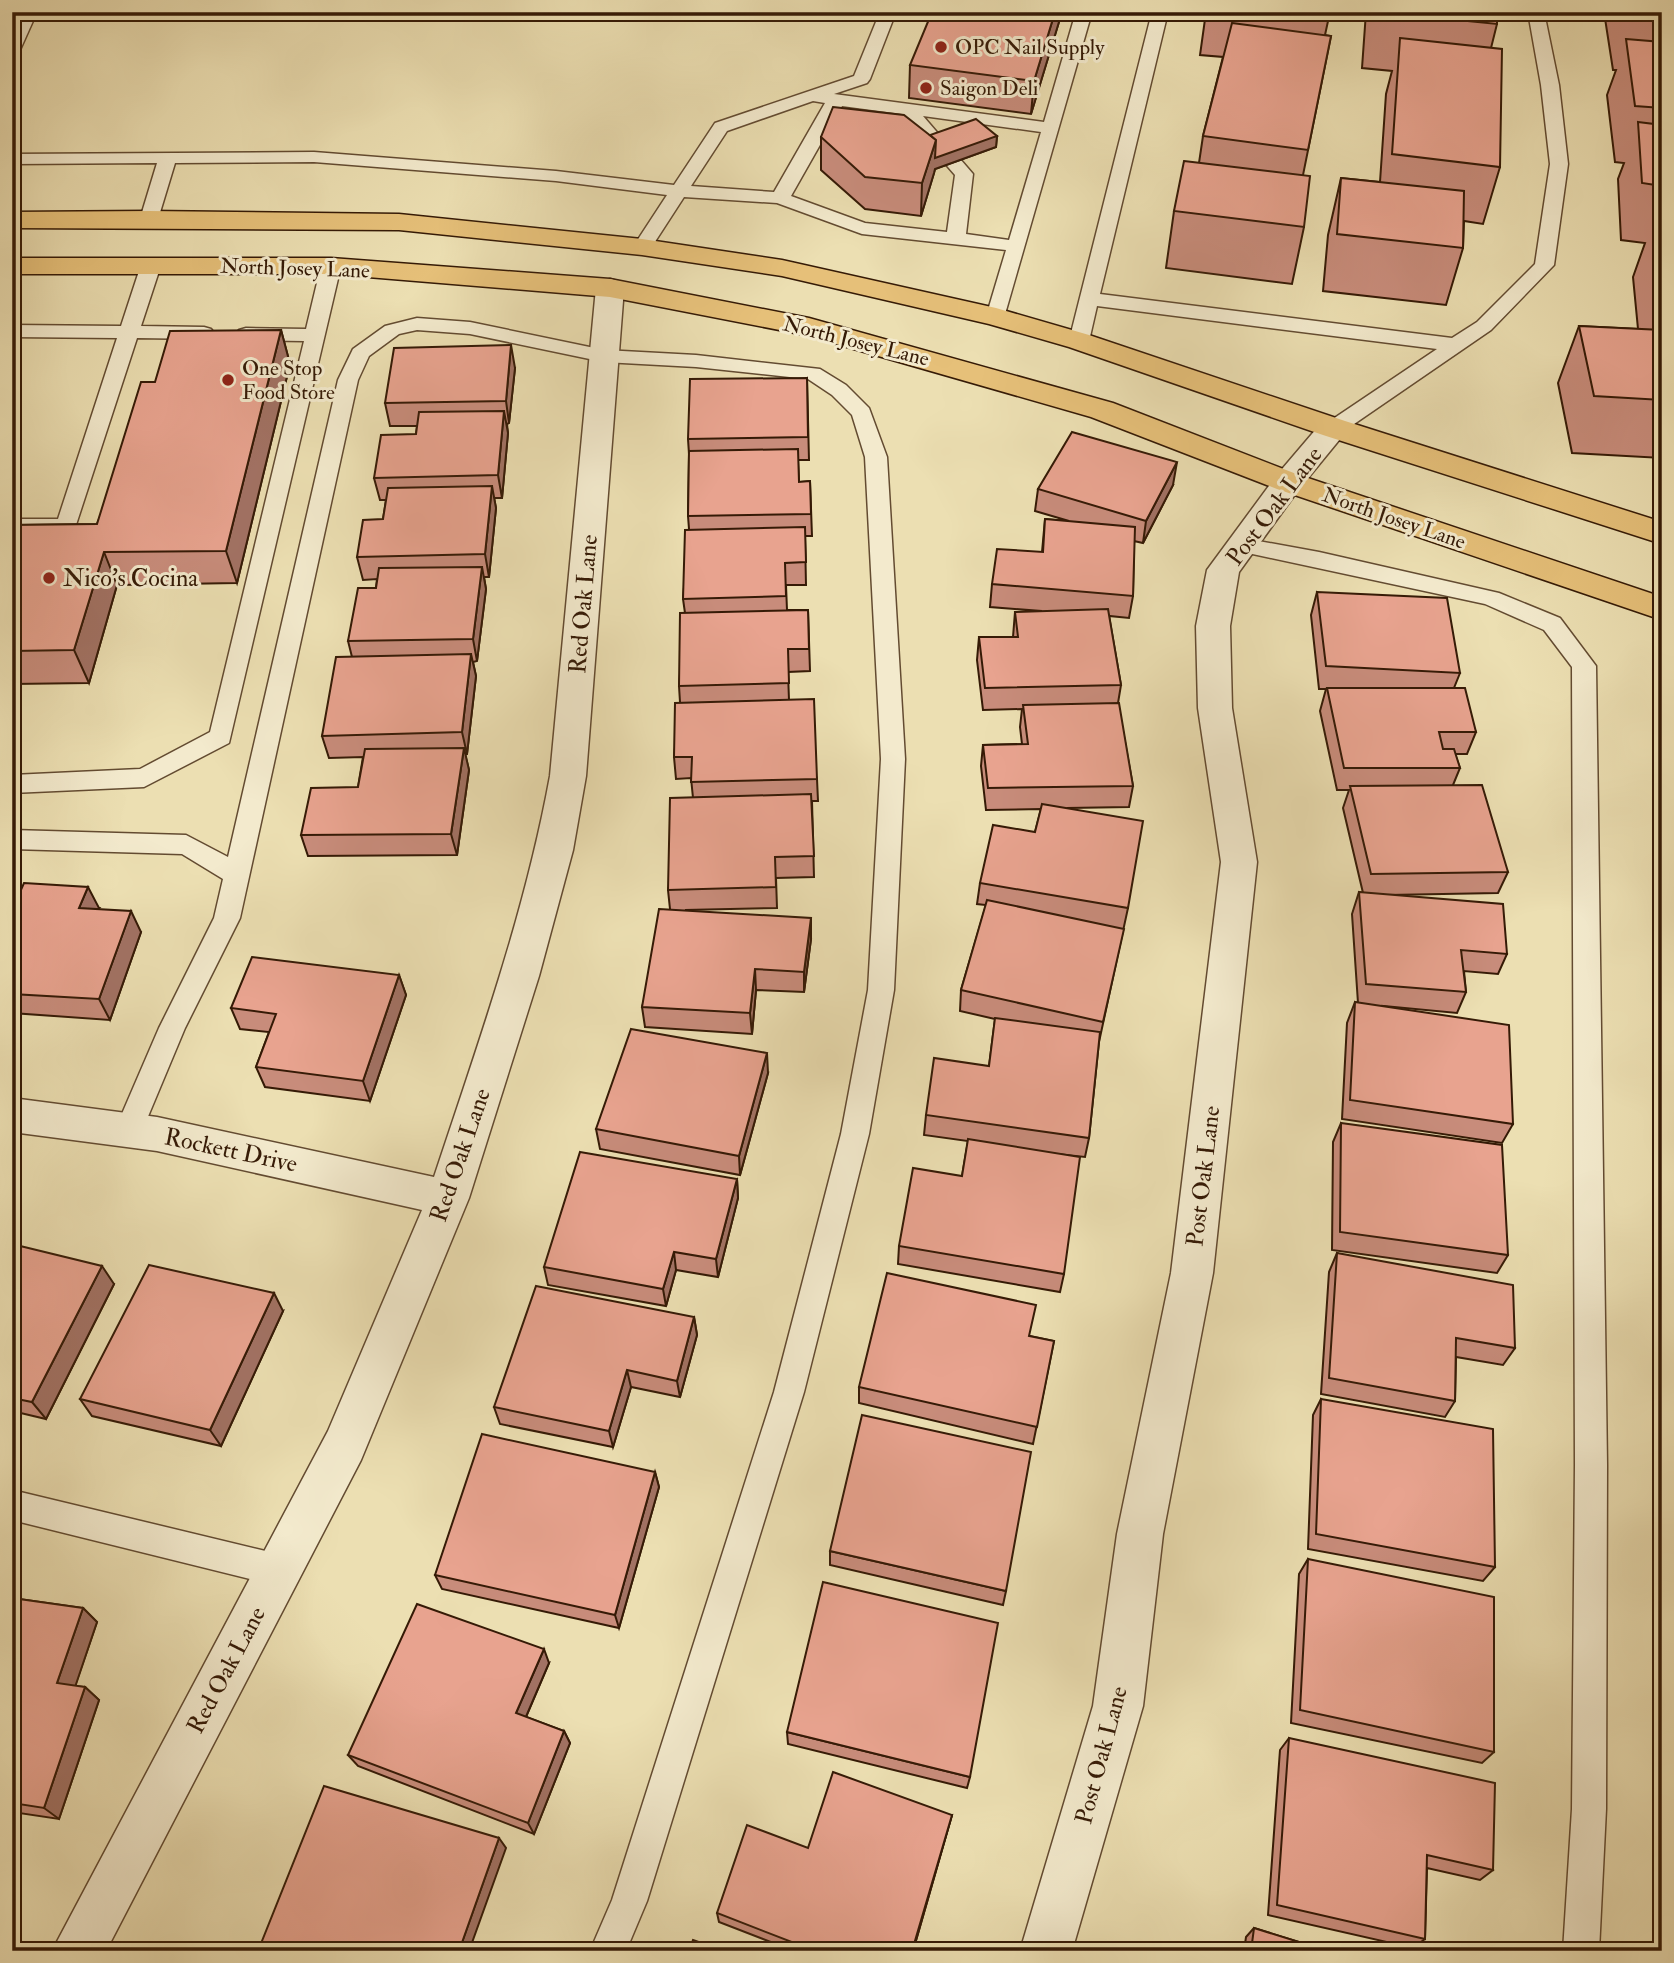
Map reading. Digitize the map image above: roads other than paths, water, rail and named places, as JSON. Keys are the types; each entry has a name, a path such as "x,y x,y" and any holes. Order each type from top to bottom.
{"main road":[{"path":"149,219 151,265"},
{"name":"North Josey Lane","path":"12,220 399,222 642,247 782,268 996,317 1079,341 1335,428 1662,533"},
{"name":"North Josey Lane","path":"12,266 331,266 610,288 809,327 1102,410 1288,482 1662,609"}],"street":[{"name":"Red Oak Lane","path":"78,1951 345,1445 448,1198 520,976 555,850 568,776 610,288"},
{"name":"Post Oak Lane","path":"1046,1951 1118,1706 1140,1534 1192,1273 1239,862 1215,708 1213,626 1223,570 1288,482 1335,428"},
{"name":"Rockett Drive","path":"12,1115 157,1134 448,1198"}],"lane":[{"path":"12,50 29,12"},
{"path":"642,247 721,127 861,79 888,12"},
{"path":"996,317 1084,12"},
{"path":"1079,341 1160,12"},
{"path":"1335,428 1484,326 1544,265 1559,163 1550,85 1536,12"},
{"path":"810,96 1051,128"},
{"path":"780,198 836,100"},
{"path":"907,109 964,174 956,239"},
{"path":"12,159 314,157 556,176 679,191 780,198 862,228 1016,246"},
{"path":"149,219 168,158"},
{"path":"12,526 66,526 151,265"},
{"path":"12,784 144,778 221,737 331,266"},
{"path":"1090,299 1456,345"},
{"path":"129,1130 172,1028 226,918 238,875 348,380 360,353 392,330 417,324 470,328 604,356 696,361 813,373 839,390 862,414 876,457 893,759 881,989 855,1134 774,1442 629,1901 608,1951"},
{"path":"12,331 315,335"},
{"path":"1242,545 1319,559 1491,598 1552,624 1584,666 1591,1465 1588,1808 1581,1951"},
{"path":"12,839 186,845 238,875"},
{"path":"12,1505 278,1570"}],"place":[{"name":"OPC Nail Supply","path":"941,47"},
{"name":"Saigon Deli","path":"926,88"},
{"name":"One Stop Food Store","path":"228,380"},
{"name":"Nico's Cocina","path":"49,578"}]}
